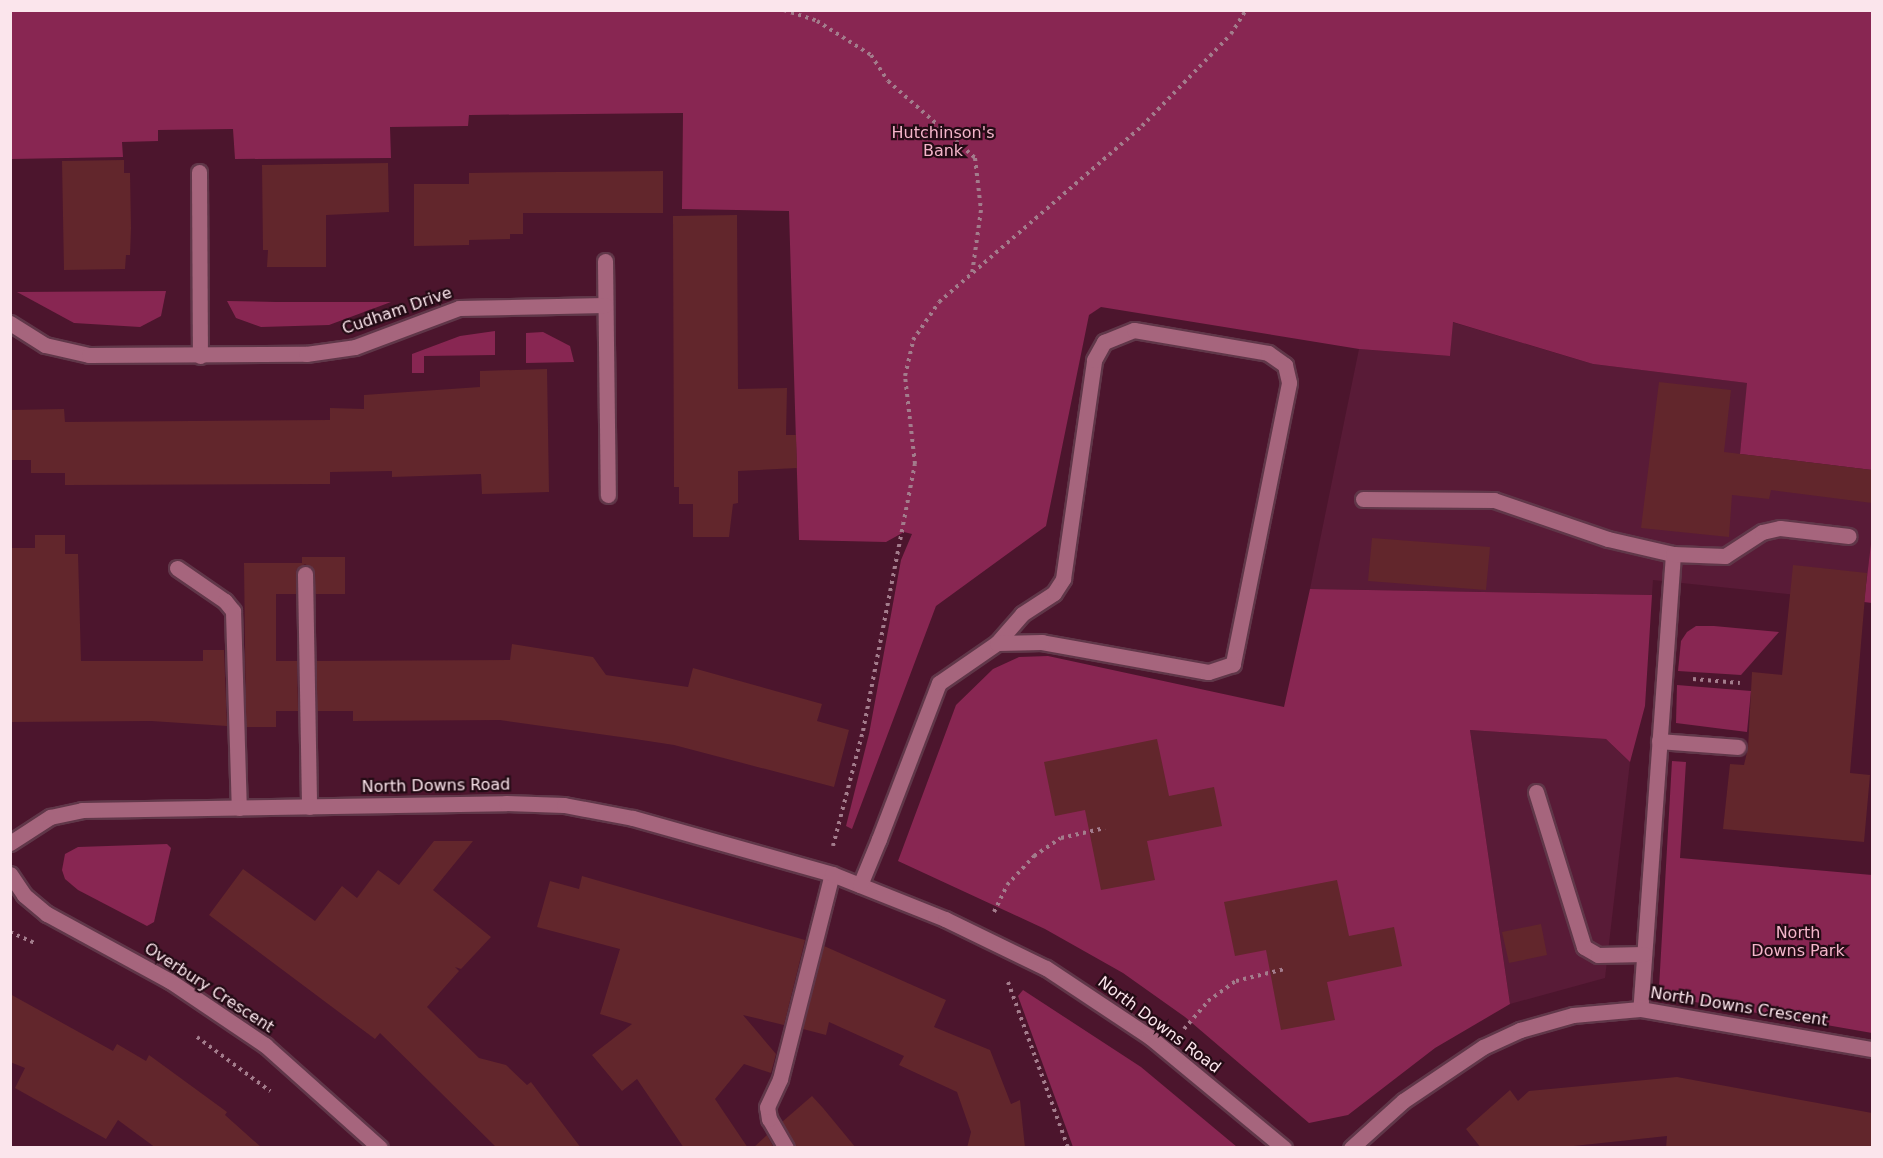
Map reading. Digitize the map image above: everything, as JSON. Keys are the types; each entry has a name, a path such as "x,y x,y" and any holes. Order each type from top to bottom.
{"street":[{"path":"199,172 200,356"},
{"path":"605,261 609,495"},
{"name":"Cudham Drive","path":"10,323 45,345 70,353 200,356 330,352 368,343 447,310 472,306 605,305"},
{"path":"860,885 939,683 997,642 1022,614 1054,592 1063,579 1094,360 1104,342 1134,330 1268,353 1285,365 1289,383 1233,664 1208,672 1042,642 997,642"},
{"path":"1363,499 1488,499 1608,539 1673,554 1725,556 1762,532 1780,528 1849,536"},
{"path":"1640,1009 1673,554"},
{"path":"177,568 225,601 233,611 239,808"},
{"path":"305,574 309,807"},
{"path":"1659,741 1738,747"},
{"path":"1536,792 1579,940 1598,955 1644,954"},
{"name":"North Downs Road","path":"10,843 32,826 70,812 506,803 584,807 829,874 1003,946 1084,990 1168,1050 1284,1148"},
{"name":"Overbury Crescent","path":"10,874 24,895 47,914 170,981 265,1045 380,1148"},
{"path":"786,1148 769,1119 768,1107 780,1080 829,874"},
{"name":"North Downs Crescent","path":"1352,1148 1429,1082 1511,1033 1563,1016 1640,1009 1872,1049"}],"path":[{"path":"784,10 818,21 871,55 888,81 975,158 981,210 972,274"},
{"path":"829,874 863,731 894,560 904,532 915,464 905,376 913,340 939,302 1142,126 1231,34 1246,10"},
{"path":"1664,677 1740,683"},
{"path":"983,937 1007,885 1034,856 1061,838 1105,828"},
{"path":"10,932 41,946"},
{"path":"1003,946 1007,980 1068,1148"},
{"path":"1168,1050 1197,1013 1222,990 1252,975 1285,969"},
{"path":"191,1033 279,1098"}],"shaded area":[{"path":"1452,322 1593,364 1748,383 1740,454 1872,470 1872,535 1864,602 1653,580 1652,595 1310,589 1359,349 1450,356"},
{"path":"1470,730 1606,739 1630,762 1605,978 1510,1004"}],"green space":[{"name":"Hutchinson's Bank","path":"10,11 1872,11 1872,470 1740,454 1747,383 1593,364 1453,322 1450,356 1359,349 1101,307 1089,315 1046,526 936,606 852,829 846,826 869,734 901,560 912,534 904,532 886,542 799,540 789,211 682,209 683,113 469,115 468,126 390,127 391,158 235,159 233,129 158,130 158,141 122,142 123,157 11,159"},
{"path":"166,291 161,316 140,327 74,323 17,292"},
{"path":"227,301 391,302 329,325 261,327 236,318"},
{"path":"495,331 495,355 424,356 424,373 412,373 412,354 460,336"},
{"path":"543,332 570,346 574,362 526,363 526,333"},
{"path":"1872,535 1872,603 1864,602"},
{"path":"1310,589 1652,595 1645,706 1630,762 1606,739 1470,730 1510,1004 1435,1048 1348,1115 1309,1123 1185,1017 1123,973 1045,929 898,861 956,705 993,669 1019,657 1048,656 1284,707"},
{"path":"1696,626 1779,632 1741,675 1678,671 1681,641 1687,632"},
{"path":"1677,685 1751,691 1747,732 1676,723"},
{"name":"North Downs Park","path":"1672,761 1686,762 1680,858 1872,875 1872,1033 1672,998 1659,988"},
{"path":"167,844 171,848 154,922 147,926 78,890 65,879 62,870 65,854 78,847"},
{"path":"1023,990 1141,1067 1237,1147 1073,1147 1018,996"}],"building":[{"path":"124,160 124,173 130,173 131,228 130,255 126,255 125,269 64,270 62,161"},
{"path":"388,163 389,212 326,215 326,267 267,267 268,250 263,250 262,165"},
{"path":"663,171 663,213 523,213 523,234 510,234 510,239 469,240 469,245 414,246 414,184 469,184 469,173"},
{"path":"737,215 738,389 787,388 786,435 796,435 797,468 738,471 738,503 733,504 729,537 693,537 693,504 679,504 679,487 674,487 673,216"},
{"path":"547,369 549,492 482,494 481,474 392,477 392,471 330,472 330,484 65,485 65,473 31,473 31,460 10,460 10,410 64,409 65,422 330,420 330,408 364,409 364,395 480,387 480,371"},
{"path":"1659,382 1731,390 1724,452 1872,470 1872,503 1771,490 1769,499 1732,495 1729,537 1641,528"},
{"path":"35,535 65,535 65,554 78,554 81,661 203,661 203,650 224,650 227,726 151,721 10,722 10,548 35,548"},
{"path":"1372,538 1490,547 1486,590 1368,581"},
{"path":"302,557 345,557 345,594 315,594 314,570 305,564 296,570 296,594 276,594 276,661 297,661 298,711 276,711 276,727 246,727 244,563 302,563"},
{"path":"1793,565 1867,573 1850,773 1870,775 1864,842 1723,829 1730,764 1744,765 1748,748 1752,672 1782,675"},
{"path":"512,644 593,657 606,675 688,687 693,668 822,704 817,721 849,730 834,787 674,745 635,739 500,720 353,721 353,711 317,711 316,661 510,660"},
{"path":"1157,739 1169,796 1214,787 1222,826 1147,841 1155,880 1101,890 1085,810 1055,816 1044,762"},
{"path":"434,841 473,841 433,890 491,937 461,969 455,967 459,971 427,1007 479,1058 506,1065 527,1085 531,1082 581,1148 497,1148 380,1033 375,1039 209,915 243,869 315,921 342,886 357,898 378,870 399,885"},
{"path":"582,876 805,940 784,1025 743,1015 776,1054 771,1073 744,1064 715,1099 748,1148 684,1148 637,1079 622,1091 592,1055 632,1024 600,1014 620,949 537,927 550,881 579,889"},
{"path":"1337,880 1349,936 1394,927 1402,966 1327,982 1335,1020 1281,1030 1266,950 1235,956 1224,902"},
{"path":"1541,924 1547,955 1509,963 1502,932"},
{"path":"824,946 946,1000 934,1027 990,1050 1011,1104 1020,1100 1025,1148 967,1148 971,1132 957,1092 899,1065 904,1056 829,1022 826,1035 803,1029"},
{"path":"10,994 113,1051 117,1044 146,1061 149,1055 227,1112 225,1115 262,1148 156,1148 118,1120 106,1139 15,1088 25,1068 10,1062"},
{"path":"1677,1077 1872,1113 1872,1148 1666,1148 1667,1136 1555,1148 1481,1148 1466,1129 1510,1090 1518,1101 1529,1091"},
{"path":"812,1096 856,1148 796,1148 782,1122"},
{"path":"767,1135 774,1148 753,1148"}]}
